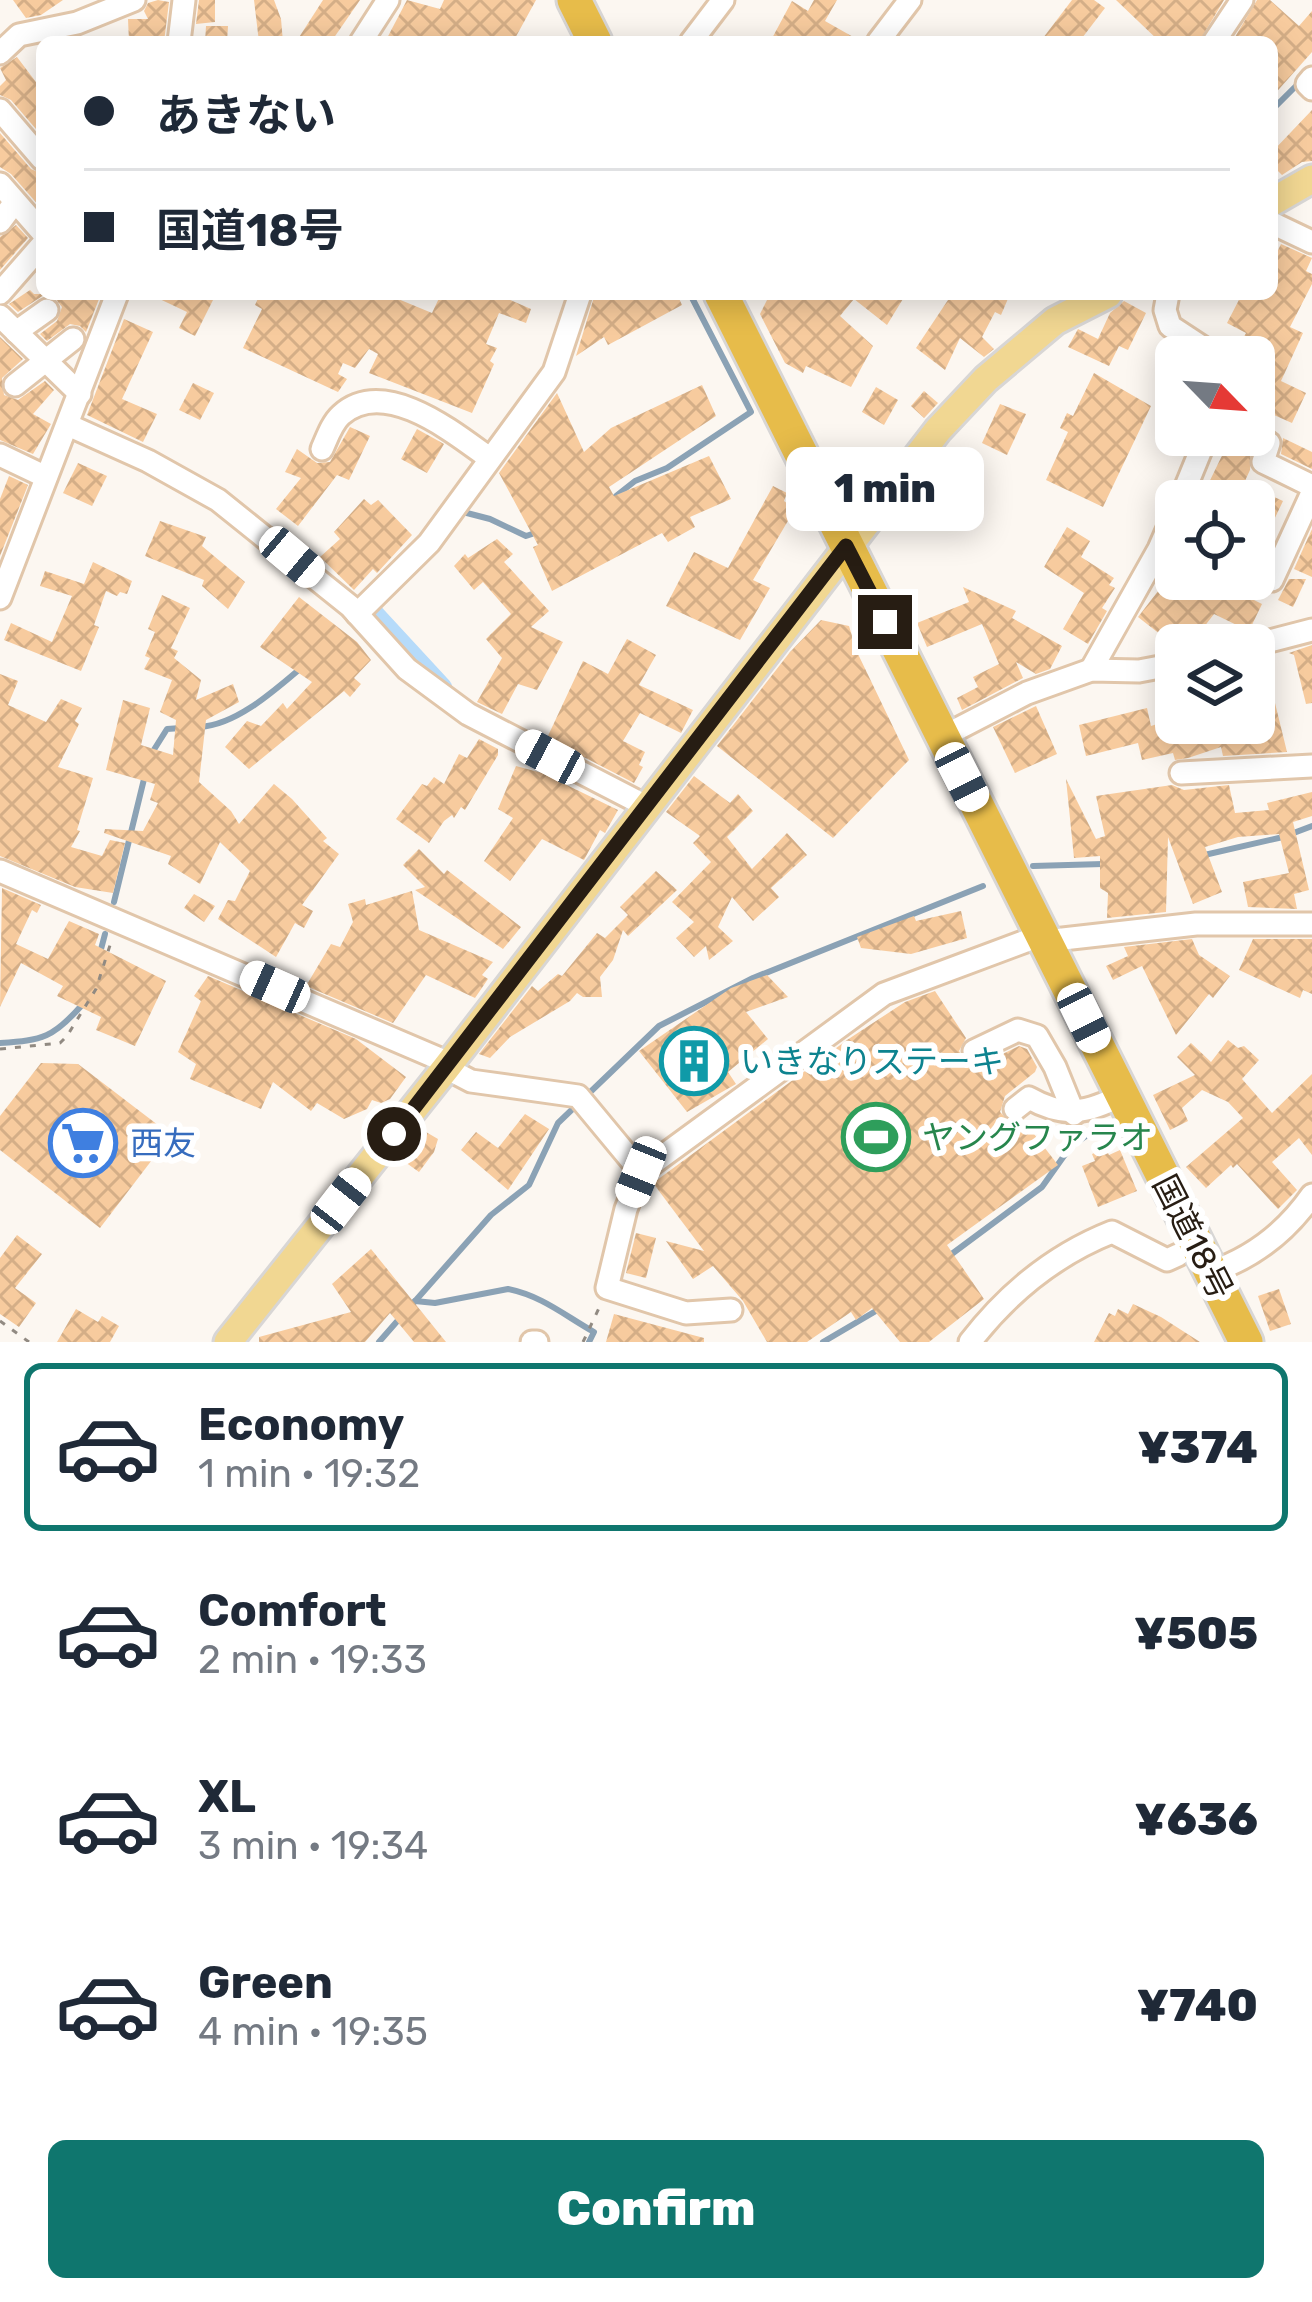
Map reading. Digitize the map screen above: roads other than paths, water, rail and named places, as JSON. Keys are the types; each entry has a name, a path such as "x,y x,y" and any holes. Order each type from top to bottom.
{"highway":[{"path":"574,0 593,36"},
{"name":"国道18号","path":"724,300 1246,1342"}],"main road":[{"path":"1278,198 1312,178"},
{"path":"237,1339 938,430 986,379 1055,321 1096,300"}],"street":[{"path":"0,53 19,35 77,23 134,0"},
{"path":"180,36 184,0"},
{"path":"366,36 388,0"},
{"path":"696,36 723,0"},
{"path":"883,36 910,0"},
{"path":"1218,36 1242,0"},
{"path":"1312,78 1307,84 1312,89"},
{"path":"0,110 36,152"},
{"path":"0,184 36,225"},
{"path":"0,222 16,202"},
{"path":"1278,226 1312,242"},
{"path":"0,293 36,252"},
{"path":"0,598 115,300"},
{"path":"357,614 429,543 554,372 578,300"},
{"path":"1167,300 1170,326 1185,336"},
{"path":"46,310 7,329 80,394"},
{"path":"15,385 73,339"},
{"path":"322,449 343,413 364,404 392,402 489,458"},
{"path":"68,425 218,500 357,614 407,669 468,714 648,807"},
{"path":"0,455 46,478"},
{"path":"1265,456 1263,462 1312,490 1275,573"},
{"path":"1090,670 1155,556"},
{"path":"1275,640 1312,630"},
{"path":"942,737 1028,693 1090,670 1155,668"},
{"path":"1181,773 1312,766"},
{"path":"0,871 448,1066 471,1081 582,1101 641,1172"},
{"path":"731,1310 686,1313 608,1288 626,1209 641,1172 884,994 1043,938 1196,924 1312,924"},
{"path":"974,1051 1018,1030 1037,1036 1074,1114"},
{"path":"1015,1109 1029,1097 1074,1114 1122,1095"},
{"path":"1211,1272 1239,1262 1272,1238 1312,1195"},
{"path":"970,1342 1028,1280 1088,1241 1112,1232 1167,1260 1178,1256"}],"waterway":[{"path":"1278,104 1302,80"},
{"path":"616,496 751,412 693,300"},
{"path":"458,516 463,512 526,536 535,533"},
{"path":"370,610 442,688"},
{"path":"200,727 241,714 301,668"},
{"path":"150,756 167,729 181,728"},
{"path":"114,902 145,775"},
{"path":"1200,856 1312,826"},
{"path":"1033,866 1103,864"},
{"path":"409,1308 491,1215 529,1185 558,1123 659,1026 753,978 983,886"},
{"path":"100,953 105,934"},
{"path":"0,1043 46,1035 82,1005"},
{"path":"949,1256 1042,1187 1071,1146 1104,1124"},
{"path":"415,1301 435,1303 508,1289 542,1301 594,1332 589,1342"},
{"path":"823,1342 881,1308"},
{"path":"379,1342 400,1318"}],"place":[{"name":"いきなりステーキ","path":"694,1061"},
{"name":"ヤングファラオ","path":"876,1137"},
{"name":"西友","path":"83,1143"}]}
